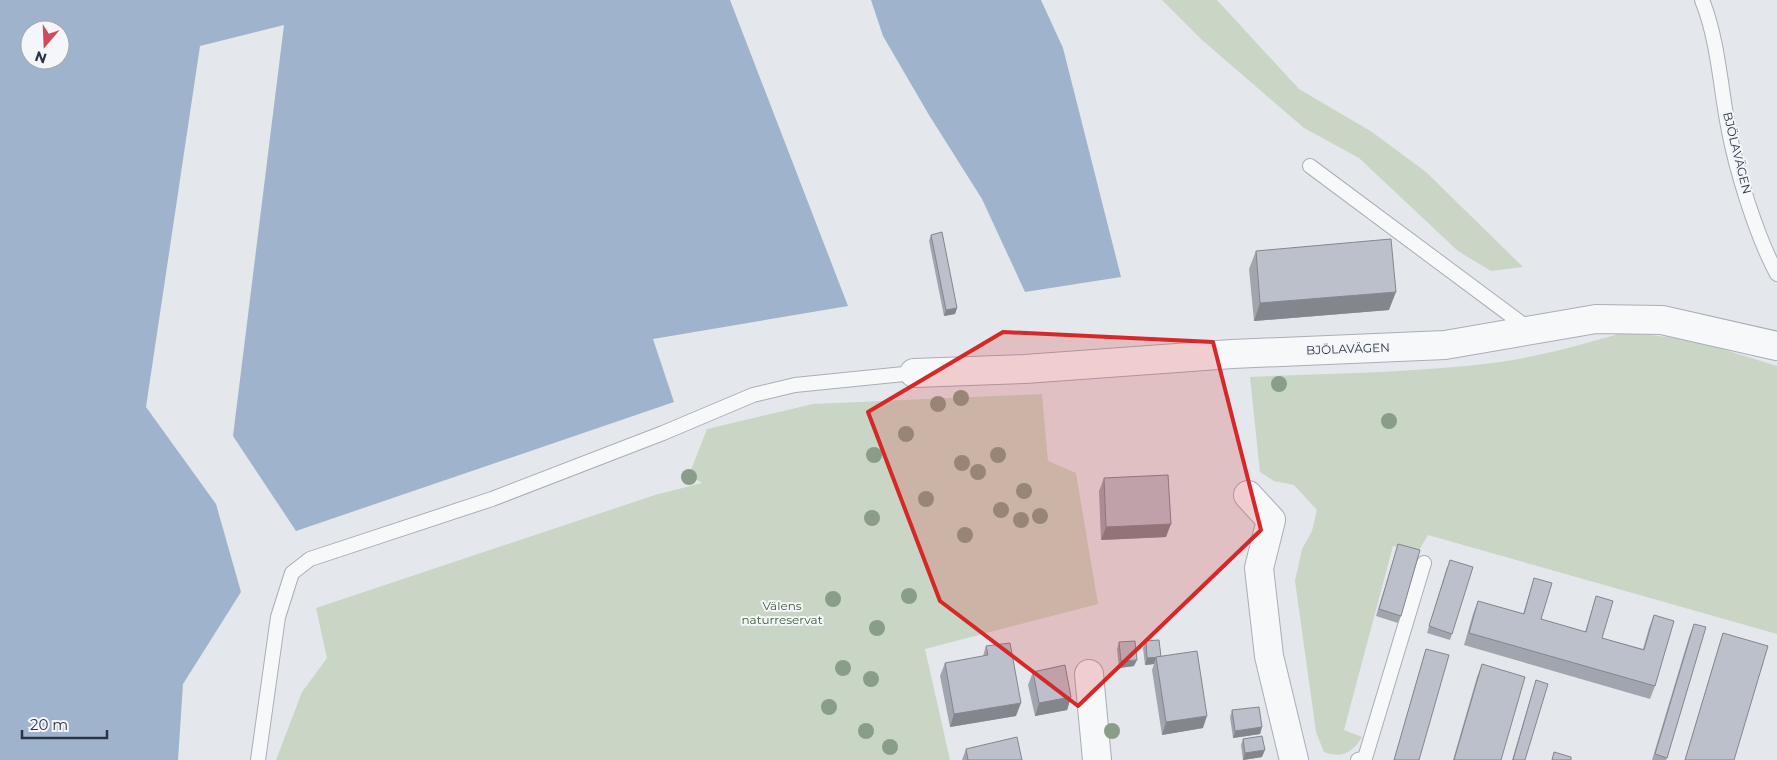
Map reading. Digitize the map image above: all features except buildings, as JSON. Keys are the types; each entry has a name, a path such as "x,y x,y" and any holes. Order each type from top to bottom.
{"street":[{"name":"BJÖLAVÄGEN","path":"914,373 1025,369 1232,354 1445,345 1596,318 1662,320 1777,346"},
{"path":"1248,495 1271,520 1259,568 1269,656 1288,742 1294,760"},
{"path":"1088,674 1098,760"}],"lane":[{"name":"BJÖLAVÄGEN","path":"1702,0 1708,13 1728,128 1757,226 1777,274"},
{"path":"1310,166 1531,331"},
{"path":"258,760 278,618 292,573 310,559 492,499 663,434 753,395 795,386 914,373"},
{"path":"1358,760 1366,758 1424,563"}],"highlighted area":[{"path":"1003,332 1213,342 1261,530 1078,706 940,601 868,412"}],"green space":[{"path":"1162,0 1217,0 1299,89 1372,132 1426,172 1523,267 1491,271 1458,251 1359,158 1304,128 1202,40"},
{"path":"1625,332 1693,340 1777,366 1777,634 1428,535 1418,552 1393,546 1344,730 1362,737 1355,747 1346,753 1336,755 1324,752 1316,732 1295,581 1302,549 1312,531 1317,510 1294,485 1274,481 1260,472 1250,377 1406,371 1469,366 1547,353"},
{"name":"Välens naturreservat","path":"1042,394 1048,461 1076,473 1098,604 925,649 950,760 276,760 302,692 327,658 316,608 655,495 702,483 689,475 707,429 813,404"}],"water":[{"path":"0,0 730,0 848,306 653,339 674,402 296,531 233,436 284,25 200,46 146,407 216,504 241,592 183,684 178,760 0,760"},
{"path":"871,0 1041,0 1063,48 1121,277 1025,292 982,199 929,115 883,36"}]}
